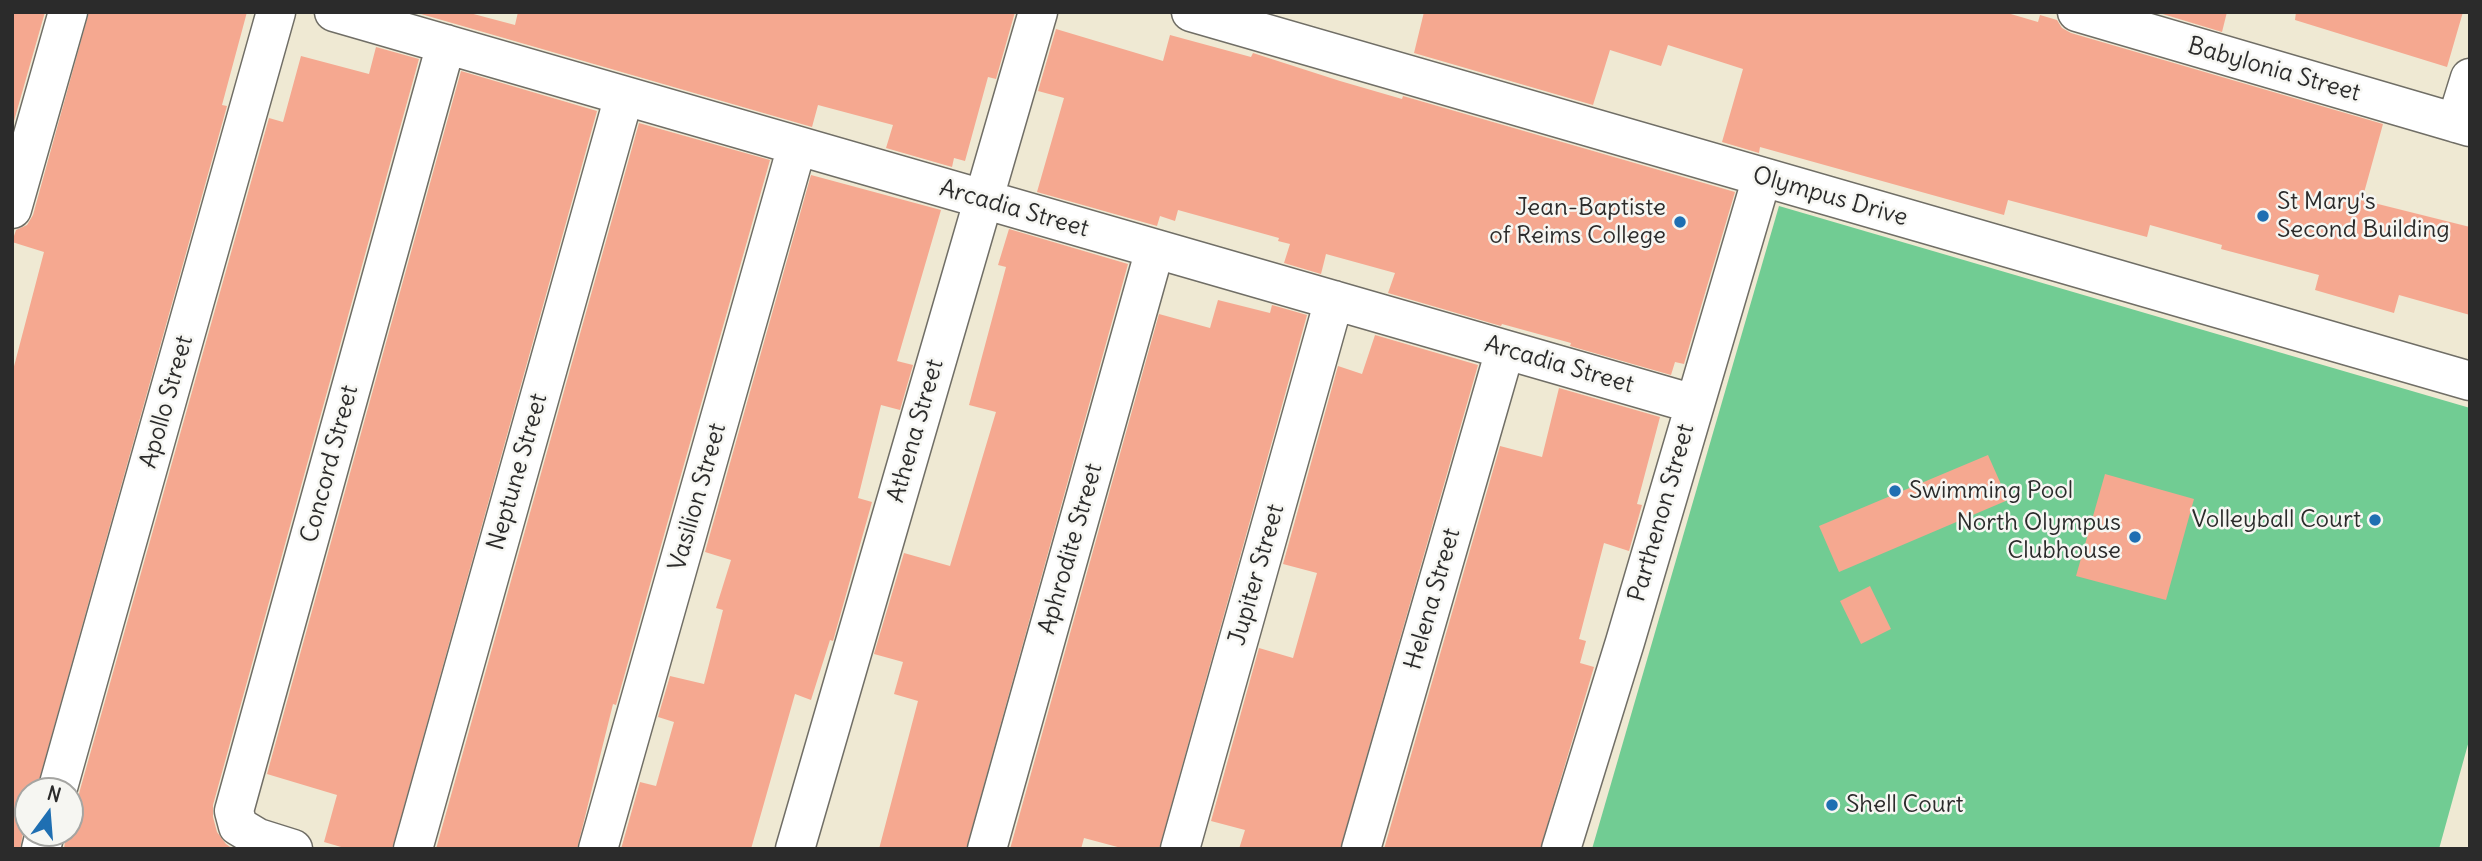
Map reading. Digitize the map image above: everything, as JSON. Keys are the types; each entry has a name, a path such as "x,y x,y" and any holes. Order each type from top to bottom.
{"street":[{"path":"12,209 68,12"},
{"name":"Apollo Street","path":"61,777 276,12"},
{"name":"Arcadia Street","path":"334,12 1694,404"},
{"name":"Athena Street","path":"794,849 1038,12"},
{"name":"Olympus Drive","path":"1191,12 2470,381"},
{"name":"Babylonia Street","path":"2077,12 2463,125"},
{"name":"Concord Street","path":"293,849 258,838 239,826 234,811 446,44"},
{"path":"2463,125 2470,78"},
{"name":"Neptune Street","path":"413,849 624,96"},
{"name":"Vasilion Street","path":"598,849 797,146"},
{"name":"Parthenon Street","path":"1561,849 1762,177"},
{"name":"Aphrodite Street","path":"987,849 1155,249"},
{"name":"Jupiter Street","path":"1180,849 1334,300"},
{"name":"Helena Street","path":"1361,849 1505,349"}],"green space":[{"path":"1779,206 2470,408 2470,737 2439,849 1592,849"}],"building":[{"path":"12,12 45,12 12,128"},
{"path":"89,12 247,12 222,105 227,106 40,777 14,777 14,847 20,847 12,849 12,374 44,252 12,242 16,230 27,225 33,215"},
{"path":"414,12 466,12 515,25 518,12 1015,12 996,79 988,77 965,161 954,158 952,167 886,148 893,125 818,105 812,127"},
{"path":"1424,12 2004,12 2038,22 2040,15 2057,20 2062,28 2071,33 2383,124 2362,200 2470,227 2470,315 2399,295 2394,313 2315,290 2319,275 2221,249 2222,245 2150,225 2147,237 2008,200 2004,215 1760,147 1759,153 1722,142 1743,69 1668,45 1661,66 1610,50 1593,105 1414,53"},
{"path":"2156,12 2227,12 2222,32"},
{"path":"2296,12 2463,12 2447,67 2295,20"},
{"path":"1056,29 1163,61 1170,35 1251,57 1253,53 1402,99 1403,96 1735,192 1684,364 1675,362 1671,375 1570,346 1571,343 1388,293 1395,273 1326,254 1321,274 1284,263 1290,244 1278,241 1279,238 1178,210 1175,221 1160,216 1157,226 1037,192 1064,98 1038,91"},
{"path":"376,47 419,59 213,805 217,832 233,849 64,849 84,847 84,777 269,118 283,122 301,56 369,74"},
{"path":"461,71 597,111 392,849 348,849 324,842 337,795 267,774"},
{"path":"639,123 770,160 616,705 613,704 577,849 436,849"},
{"path":"811,175 941,210 897,361 913,365 900,410 881,405 858,498 872,502 833,641 830,640 811,700 795,694 751,849 621,849 640,782 656,786 674,722 658,717 670,676 704,684 723,610 716,608 731,560 705,552"},
{"path":"1009,229 1128,264 966,849 879,849 918,701 894,694 903,662 874,654 904,553 950,566 996,412 969,405 1006,267 998,265"},
{"path":"1218,300 1270,313 1272,305 1307,315 1159,849 1125,849 1084,838 1081,849 1010,849 1159,314 1210,328"},
{"path":"1375,335 1478,365 1340,849 1239,849 1245,830 1211,821 1259,648 1293,658 1317,573 1283,564 1338,366 1362,374"},
{"path":"1559,388 1660,417 1637,504 1642,505 1629,551 1604,543 1579,639 1586,641 1580,663 1594,667 1540,849 1384,849 1500,446 1542,457"},
{"path":"1988,455 2008,500 1839,572 1819,526"},
{"name":"North Olympus Clubhouse","path":"2105,474 2194,499 2166,600 2076,576"},
{"path":"1870,586 1891,629 1861,644 1840,601"}],"place":[{"name":"St Mary's Second Building","path":"2263,216"},
{"name":"Jean-Baptiste of Reims College","path":"1680,222"},
{"name":"Swimming Pool","path":"1895,491"},
{"name":"Volleyball Court","path":"2375,520"},
{"name":"North Olympus Clubhouse","path":"2135,537"},
{"name":"Shell Court","path":"1832,805"}]}
